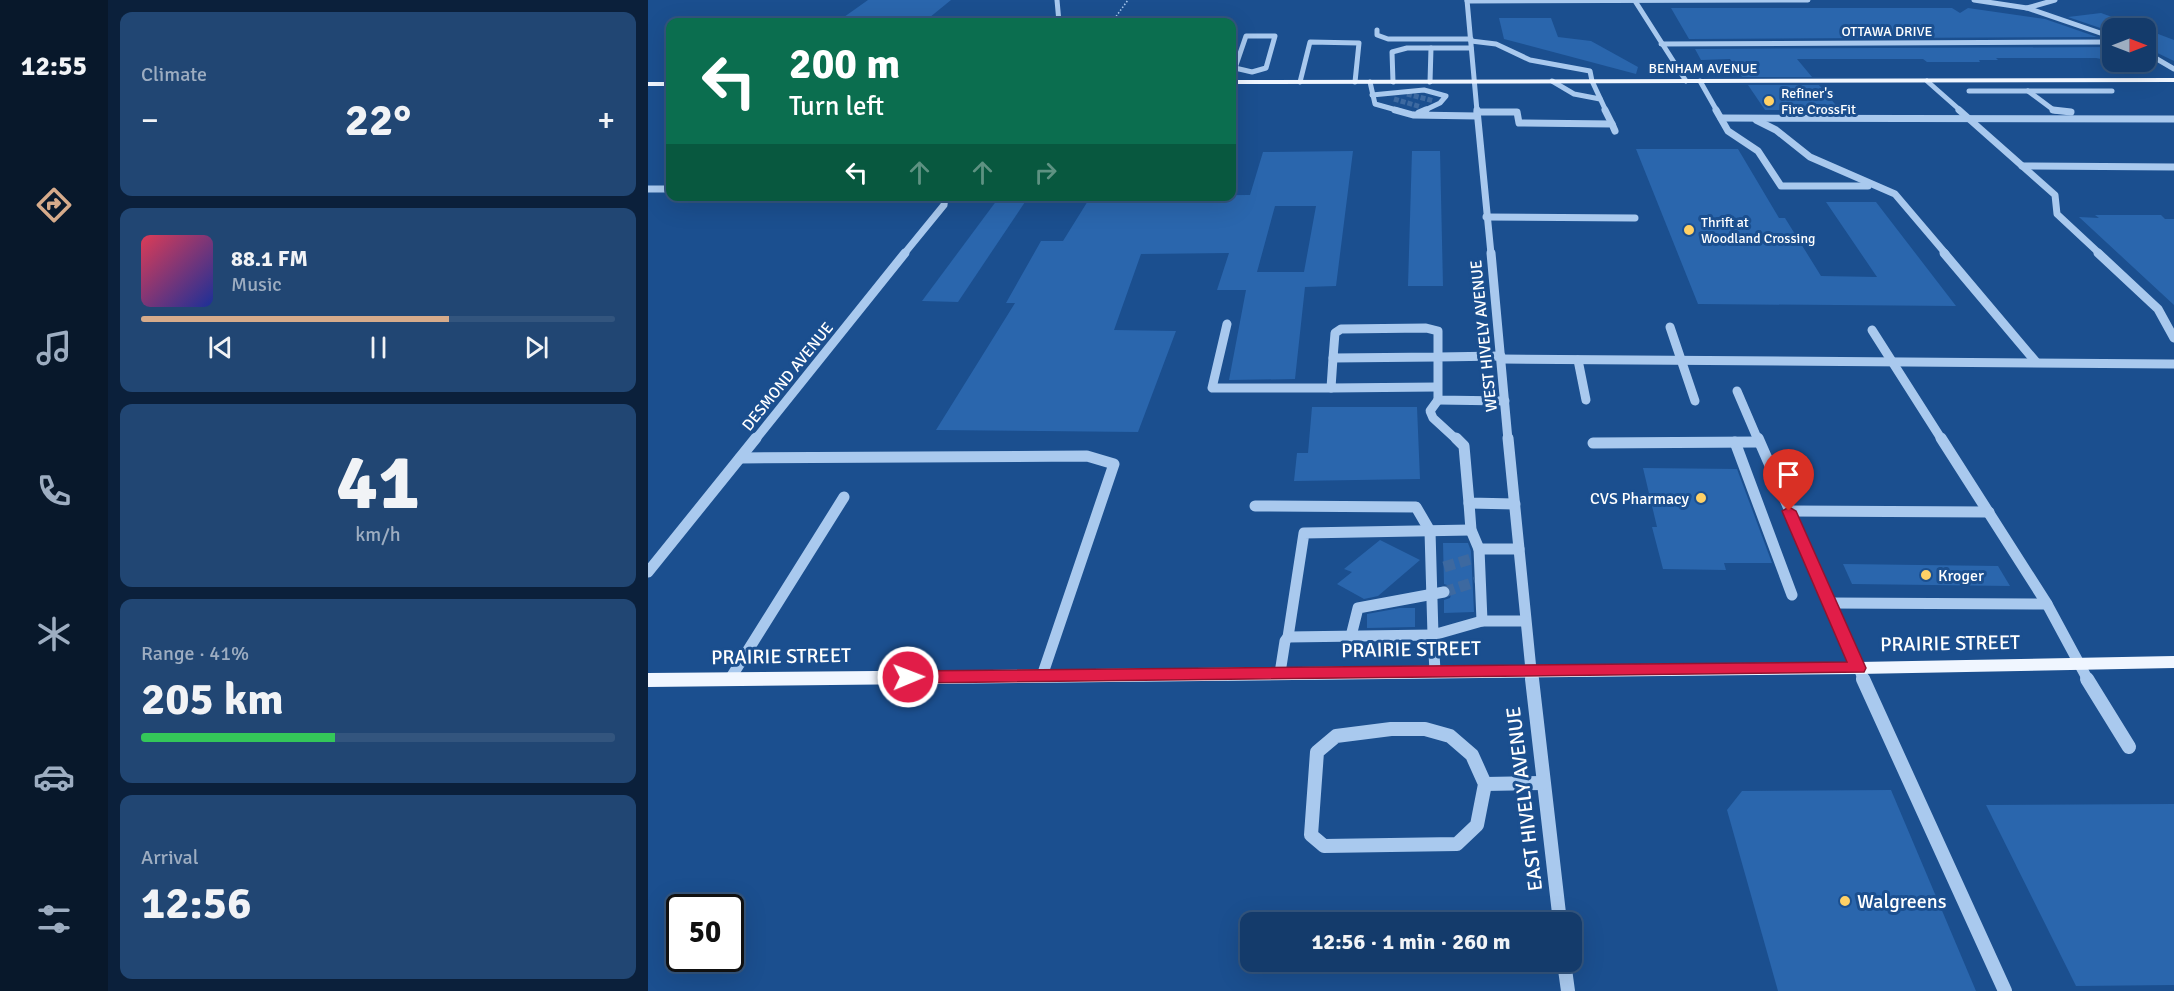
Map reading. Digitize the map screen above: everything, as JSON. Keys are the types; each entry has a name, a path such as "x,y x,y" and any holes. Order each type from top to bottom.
{"main road":[{"name":"BENHAM AVENUE","path":"1236,82 2174,80"},
{"path":"648,84 666,84"},
{"name":"PRAIRIE STREET","path":"648,680 1858,668 2174,662"}],"street":[{"path":"1057,0 1059,18"},
{"path":"1467,0 1808,0"},
{"name":"WEST HIVELY AVENUE","path":"1467,0 1530,670"},
{"path":"1974,0 2027,8 2102,34"},
{"path":"2027,8 2055,0"},
{"path":"1570,1 1574,11"},
{"path":"1635,1 1686,81"},
{"path":"1377,30 1377,35 1388,39 1496,44 1530,60 1590,71 1592,81 1615,131"},
{"path":"1236,65 1246,36 1275,36 1266,68 1252,72 1236,68"},
{"path":"1300,82 1310,42 1359,43 1355,82"},
{"name":"OTTAWA DRIVE","path":"1662,44 2102,42"},
{"path":"1393,82 1392,52 1407,48 1431,48 1471,43"},
{"path":"1430,82 1431,48"},
{"path":"2156,58 2174,69"},
{"path":"1250,82 1252,72"},
{"path":"1552,81 1575,94 1600,99"},
{"path":"1700,81 1728,131 1758,151 1781,186 1875,186"},
{"path":"1927,81 2055,195 2057,214 2158,309 2174,338"},
{"path":"1370,82 1375,104 1413,115 1517,112 1519,123 1612,124"},
{"path":"1372,95 1424,90 1446,96 1413,115"},
{"path":"1969,91 2112,91"},
{"path":"2028,91 2055,111 2071,112"},
{"path":"1400,92 1407,94"},
{"path":"1382,94 1394,99"},
{"path":"1721,118 2174,119"},
{"path":"1750,118 1776,130 1810,157 1895,194 2036,363"},
{"path":"2022,166 2174,166"},
{"path":"648,189 666,189"},
{"name":"DESMOND AVENUE","path":"648,572 944,205 944,201"},
{"path":"1486,218 1635,218"},
{"path":"1227,324 1212,388 1437,387"},
{"path":"1670,327 1695,401"},
{"path":"1331,388 1335,333 1341,329 1426,328 1438,331 1438,400 1430,411 1432,418 1464,446 1482,621"},
{"path":"1872,330 2047,604 2077,663 2129,747"},
{"path":"1333,358 2174,364"},
{"path":"1578,360 1586,400"},
{"path":"1737,391 1858,668 2005,991"},
{"path":"1438,400 1505,401"},
{"path":"1735,442 1792,595"},
{"path":"1593,443 1759,442"},
{"path":"740,458 1087,456 1114,464 1042,676"},
{"path":"729,679 844,496"},
{"path":"1469,503 1515,504"},
{"path":"1255,506 1416,507 1430,531 1438,569 1438,594 1433,635 1435,671"},
{"path":"1789,511 1989,512"},
{"path":"1280,673 1285,640 1288,637 1304,533 1471,530"},
{"path":"1477,555 1519,549"},
{"path":"1351,636 1358,608 1438,594"},
{"path":"1829,603 2047,604"},
{"path":"1288,637 1433,635 1482,621 1525,621"},
{"name":"EAST HIVELY AVENUE","path":"1530,670 1559,912"},
{"path":"1390,729 1425,729 1450,736 1472,755 1485,784 1477,825 1457,844 1324,846 1311,835 1317,752 1336,736 1390,729"},
{"path":"1485,784 1543,783"},
{"path":"1565,972 1568,991"}],"path":[{"path":"1115,18 1128,0"}],"building":[{"path":"868,0 951,0 929,18 843,18"},
{"path":"1671,8 1952,8 1960,13 1968,8 2045,19 2097,37 1689,39"},
{"path":"2101,13 2115,18 2102,18 2102,29 2068,17"},
{"path":"1499,18 1551,18 1558,37 1591,41 1638,67 1636,74 1504,39"},
{"path":"2156,33 2174,40 2174,61 2156,52"},
{"path":"2102,47 2102,59 1996,58 1998,60 1979,60 1980,62 1927,62 1923,59 1797,59 1812,77 1742,77 1730,59 1701,60 1695,49"},
{"path":"1748,85 1819,85 1840,110 1765,110"},
{"path":"1636,149 1738,149 1779,218 1785,218 1821,276 1877,277 1826,202 1876,202 1956,306 1698,304"},
{"path":"1353,151 1336,286 1305,287 1295,379 1229,380 1246,290 1217,290 1229,253 1141,254 1114,330 1176,331 1138,432 936,430 1015,303 1006,303 1041,241 1063,241 1088,201 1236,201 1236,195 1250,195 1263,152","holes":["1275,206 1316,206 1304,272 1257,272"]},
{"path":"1412,151 1440,151 1443,286 1408,286"},
{"path":"996,201 1026,201 958,302 922,301"},
{"path":"2095,215 2161,215 2165,219 2174,219 2174,305 2079,217 2099,218"},
{"path":"1312,407 1417,407 1420,479 1294,481 1297,453 1308,453"},
{"name":"CVS Pharmacy","path":"1643,468 1737,469 1772,563 1724,563 1726,570 1663,569 1652,527 1657,527"},
{"path":"1380,540 1420,560 1378,596 1364,599 1337,584 1352,572 1344,569"},
{"path":"1443,543 1468,543 1471,551 1474,612 1444,613 1444,600 1450,598 1452,591 1450,586 1444,584"},
{"name":"Kroger","path":"1843,564 1998,566 2010,586 1852,584"},
{"path":"1400,608 1415,608 1415,627 1367,628 1367,614"},
{"name":"Walgreens","path":"1891,790 1976,991 1778,991 1727,810 1742,791"},
{"path":"2174,804 2174,985 2076,986 1986,805"}],"tunnel":[{"path":"1407,94 1434,101"},
{"path":"1394,99 1421,107"},
{"path":"1444,567 1474,558"},
{"path":"1444,592 1475,582"}],"place":[{"name":"Refiner's Fire CrossFit","path":"1769,101"},
{"name":"Thrift at Woodland Crossing","path":"1689,230"},
{"name":"CVS Pharmacy","path":"1701,498"},
{"name":"Kroger","path":"1926,575"},
{"name":"Walgreens","path":"1845,901"}],"route":[{"path":"908,677 1858,668 1789,511"}]}
